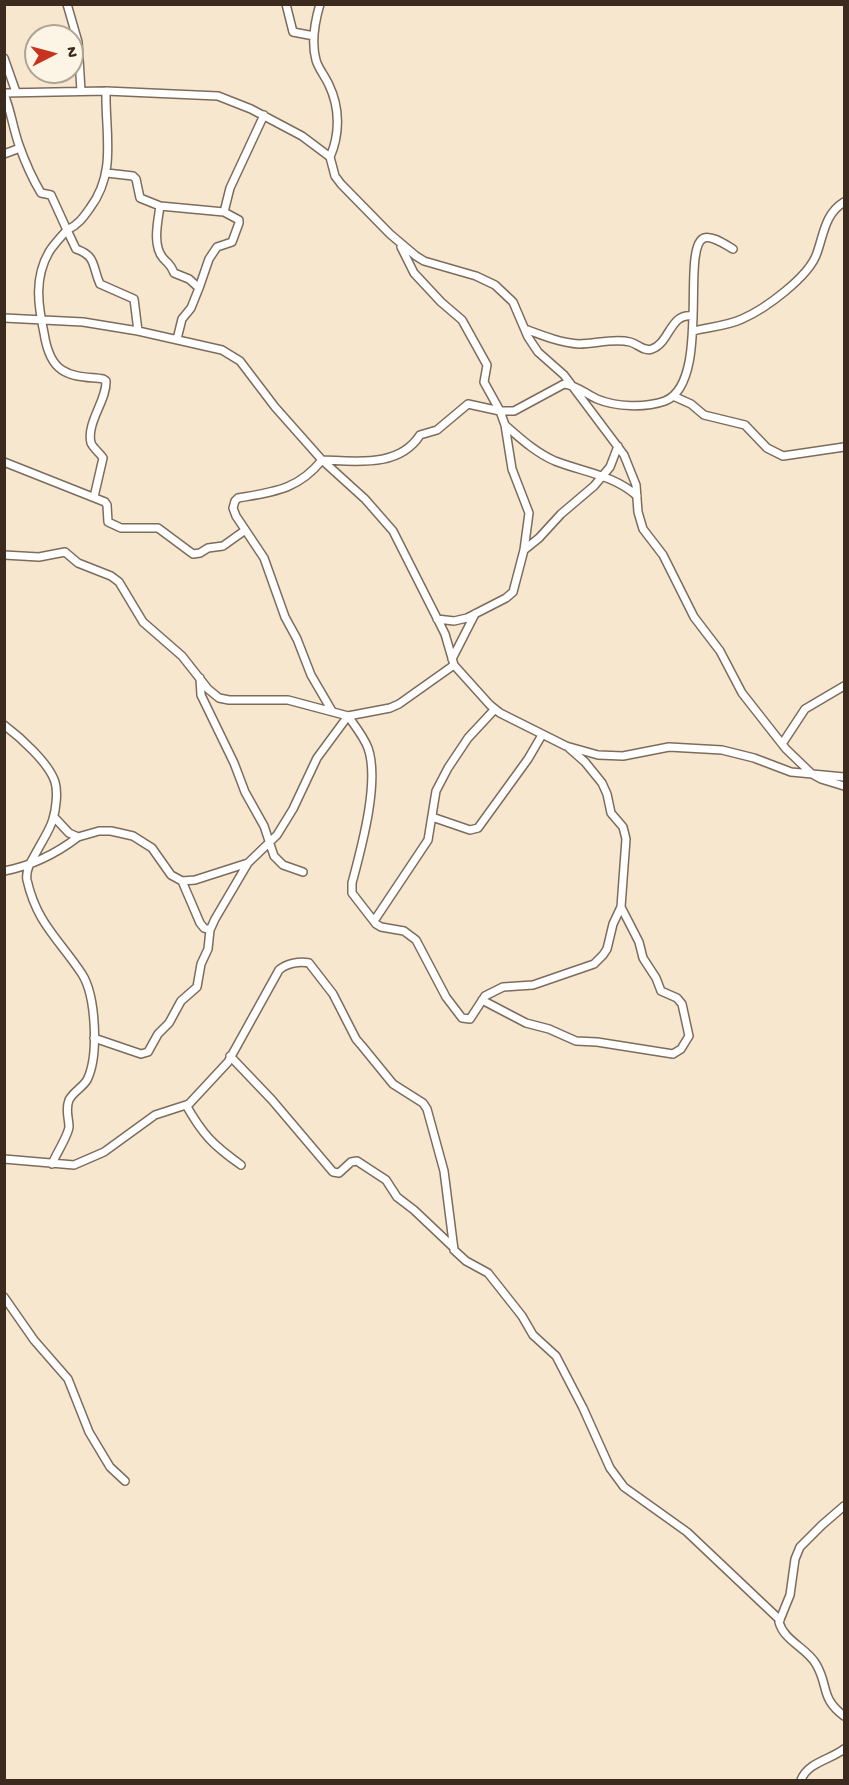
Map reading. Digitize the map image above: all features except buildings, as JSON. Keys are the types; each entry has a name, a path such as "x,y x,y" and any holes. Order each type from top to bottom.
{"street":[{"path":"68,4 78,42 81,91"},
{"path":"286,4 293,32 314,36"},
{"path":"320,4 314,36 317,62 331,90 338,115 336,142 330,157 335,176 399,242 424,261 462,271 495,285 513,302 525,329 543,358 560,371 572,385 618,446 634,480 638,496 638,512 643,529 663,555 694,617 720,651 742,693 782,744 812,774 820,779 844,786"},
{"path":"4,58 16,92"},
{"path":"94,497 103,458 92,445 91,440 94,416 106,392 106,381 77,376 60,369 48,349 37,296 39,281 49,252 67,230 79,224 100,195 106,173 108,127 106,91"},
{"path":"138,332 134,298 99,282 92,259 86,252 76,249 51,195 41,194 20,148 4,94 106,91 218,96 264,115 302,136 330,157"},
{"path":"224,212 230,188 264,115"},
{"path":"4,154 20,148"},
{"path":"106,173 133,176 136,179 140,198 160,206 224,212 239,220 232,242 217,247 209,259 199,288 182,319 177,339"},
{"path":"693,331 742,320 799,281 817,253 828,219 844,202"},
{"path":"160,206 157,239 162,257 171,263 174,273 189,279 199,288"},
{"path":"332,711 311,675 297,639 285,617 264,558 244,531 233,508 235,501 238,498 266,494 303,480 322,460 377,461 392,457 415,444 420,435 437,430 468,404 500,411 513,411 564,384 572,385 599,399 614,403 645,405 667,400 679,389 690,359 694,271 700,240 705,237 711,238 733,249"},
{"path":"399,242 414,273 441,302 459,316 487,365 484,382 505,425 513,469 529,513 524,550 513,592 506,598 461,620 437,619"},
{"path":"525,329 571,343 628,342 645,350 651,350 662,342 673,324 681,317 693,316"},
{"path":"4,318 83,322 177,339 222,350 240,361 275,407 322,460 365,499 393,531 445,634 453,662 495,709 542,735 566,746 603,756 631,755 669,747 722,750 754,758 791,772 844,777"},
{"path":"673,396 704,415 745,425 767,448 783,456 844,447"},
{"path":"505,425 554,461 622,484 638,496"},
{"path":"524,550 594,486 610,467 618,446"},
{"path":"4,462 94,497 107,505 108,522 121,528 158,528 192,554 200,553 208,548 223,546 244,531"},
{"path":"4,555 39,557 65,552 78,563 114,577 143,622 182,656 208,689 224,700 288,700 348,717 399,704 453,662 475,614"},
{"path":"200,678 201,695 234,763 245,792 264,826 274,856 280,863 303,872"},
{"path":"782,744 805,709 844,686"},
{"path":"374,921 428,840 436,791 448,768 468,738 495,709"},
{"path":"94,1038 128,1051 145,1054 148,1052 180,1003 197,987 201,964 209,946 210,930 225,900 248,863 284,825 317,758 348,717"},
{"path":"348,717 368,747 372,776 366,825 351,893 381,927 404,931 416,940 446,997 462,1018 470,1019 482,1000 490,993 503,987 533,985 594,964 607,949 613,924 621,908 626,839 623,827 611,813 602,783 585,762 566,746"},
{"path":"4,725 21,738 47,769 56,786 54,817 26,873 27,880 41,919 80,971 89,989 94,1038 93,1060 88,1078 70,1100 67,1115 69,1129 52,1164"},
{"path":"432,817 470,830 478,828 528,759 542,735"},
{"path":"54,817 69,833 78,837"},
{"path":"4,872 57,852 78,837 99,831 133,836 152,848 171,875 182,881 195,880 248,863"},
{"path":"182,881 200,923 210,930"},
{"path":"482,1000 526,1023 549,1029 576,1041 677,1053 689,1035 682,1004 677,998 661,991 656,978 643,958 639,942 621,908"},
{"path":"4,1159 74,1165 104,1152 155,1115 186,1105 219,1073 279,970 284,966 309,963 333,994 356,1039 390,1081 423,1103 427,1109 444,1172 452,1246"},
{"path":"230,1056 272,1100 333,1172 339,1173 351,1162 357,1161 386,1180 397,1197 452,1246 458,1255 488,1273 522,1316 533,1335 556,1356 610,1468 624,1487 687,1532 780,1620"},
{"path":"186,1105 206,1137 241,1165"},
{"path":"5,1300 39,1346 68,1379 80,1414 94,1441 110,1467 126,1481"},
{"path":"844,1506 800,1547 795,1559 790,1595 780,1620 784,1634 818,1665 828,1700 844,1716"},
{"path":"801,1780 812,1766 837,1755 844,1749"}]}
